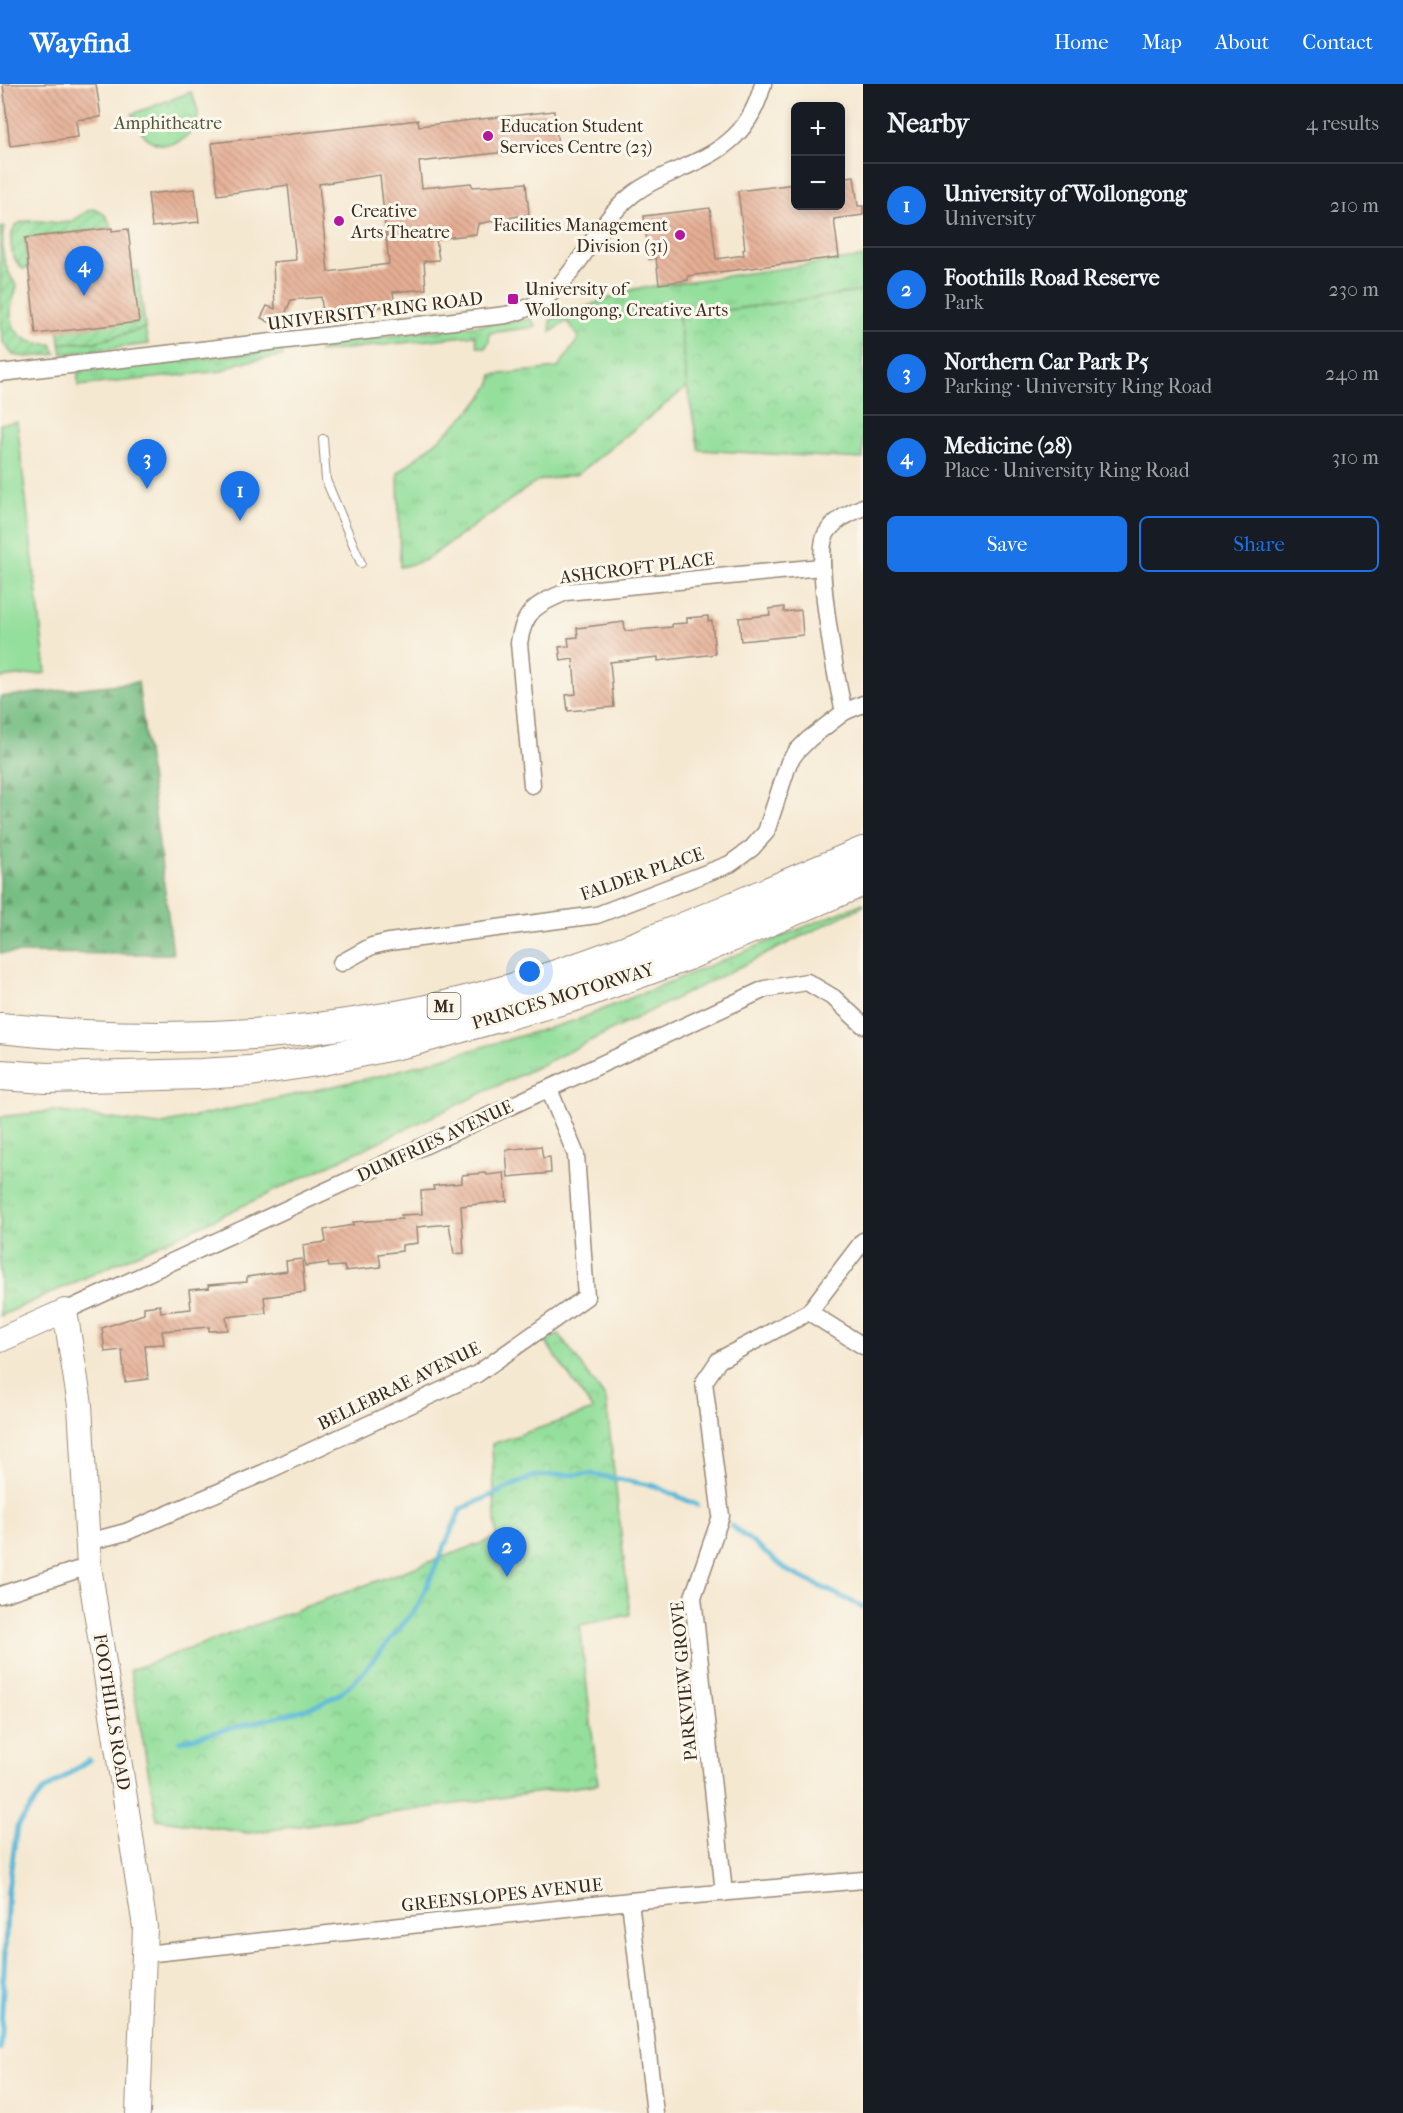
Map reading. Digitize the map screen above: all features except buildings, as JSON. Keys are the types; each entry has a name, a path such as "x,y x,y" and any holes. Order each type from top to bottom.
{"highway":[{"name":"PRINCES MOTORWAY","path":"0,1028 70,1033 193,1036 264,1034 350,1024 430,1009 508,990 608,958 863,852"},
{"name":"PRINCES MOTORWAY","path":"0,1075 47,1078 250,1071 317,1061 411,1041 578,995 684,957 863,881"},
{"path":"0,1042 97,1048 214,1046 253,1043 350,1024"},
{"path":"0,1092 47,1078"}],"street":[{"name":"UNIVERSITY RING ROAD","path":"0,372 506,315 528,309 547,298 561,286 605,223 631,196 660,178 707,156 736,135 753,111 763,84"},
{"path":"844,712 838,688 821,567 825,535 840,518 863,507"},
{"name":"ASHCROFT PLACE","path":"532,785 519,643 521,627 530,611 545,601 566,592 821,567"},
{"name":"FALDER PLACE","path":"341,963 372,946 388,942 597,915 730,864 752,848 766,832 789,762 797,751 844,712 863,705"},
{"name":"DUMFRIES AVENUE","path":"0,1340 765,989 807,982 834,998 863,1026"},
{"name":"BELLEBRAE AVENUE","path":"88,1542 126,1532 263,1473 477,1374 586,1297 576,1155 549,1089"},
{"path":"863,1241 808,1312 863,1346"},
{"name":"FOOTHILLS ROAD","path":"65,1311 80,1405 89,1566 146,1927 138,2113"},
{"name":"PARKVIEW GROVE","path":"724,1893 693,1597 721,1515 705,1382 719,1360 808,1312"},
{"path":"0,1594 89,1566"},
{"name":"GREENSLOPES AVENUE","path":"145,1954 630,1901 863,1880"},
{"path":"630,1901 655,2113"}],"lane":[{"path":"323,439 326,480 361,563"}],"green space":[{"name":"Amphitheatre","path":"191,92 198,115 191,132 177,142 168,144 151,141 144,135 132,114"},
{"path":"93,209 105,216 112,228 25,238 28,268 23,269 17,263 12,253 11,240 13,230 18,224 33,220 69,222"},
{"path":"4,227 4,258 17,286 11,309 13,325 22,337 36,343 52,344 56,354 27,357 13,355 3,342 0,322 0,228"},
{"path":"863,257 863,291 679,317 687,387 578,474 537,481 424,561 400,567 398,473 469,411 490,385 492,375 558,368 579,338 567,321 551,332 550,320 634,289"},
{"path":"133,271 138,271 145,328 95,342 60,343 59,331"},
{"path":"863,291 863,459 699,450 687,387 679,317"},
{"path":"531,319 536,327 489,333 489,342 485,348 477,346 475,335 319,352 323,344"},
{"path":"145,328 148,344 62,354 60,343 95,342"},
{"path":"282,350 283,356 238,363 222,371 78,386 78,372"},
{"path":"17,422 46,673 0,678 0,424"},
{"path":"138,682 173,954 0,953 0,697"},
{"path":"863,903 863,906 531,1070 204,1224 0,1316 0,1117 53,1111 158,1125 383,1075 577,1020"},
{"path":"559,1334 606,1399 630,1615 580,1625 598,1784 248,1833 157,1819 130,1670 496,1538 492,1444 593,1410 545,1341"}],"waterway":[{"path":"180,1741 296,1712 320,1704 341,1693 360,1676 418,1606 461,1509 534,1476 592,1474 655,1486 697,1505"},
{"path":"732,1526 788,1571 863,1607"},
{"path":"0,2050 8,1890 17,1827 42,1792 89,1760"}],"place":[{"name":"Education Student Services Centre (23)","path":"488,136"},
{"name":"Creative Arts Theatre","path":"339,221"},
{"name":"Facilities Management Division (31)","path":"680,235"},
{"name":"Medicine (28)","path":"84,296"},
{"name":"University of Wollongong, Creative Arts","path":"513,299"},
{"name":"Northern Car Park P5","path":"147,489"},
{"name":"University of Wollongong","path":"240,521"},
{"name":"Foothills Road Reserve","path":"507,1577"}]}
